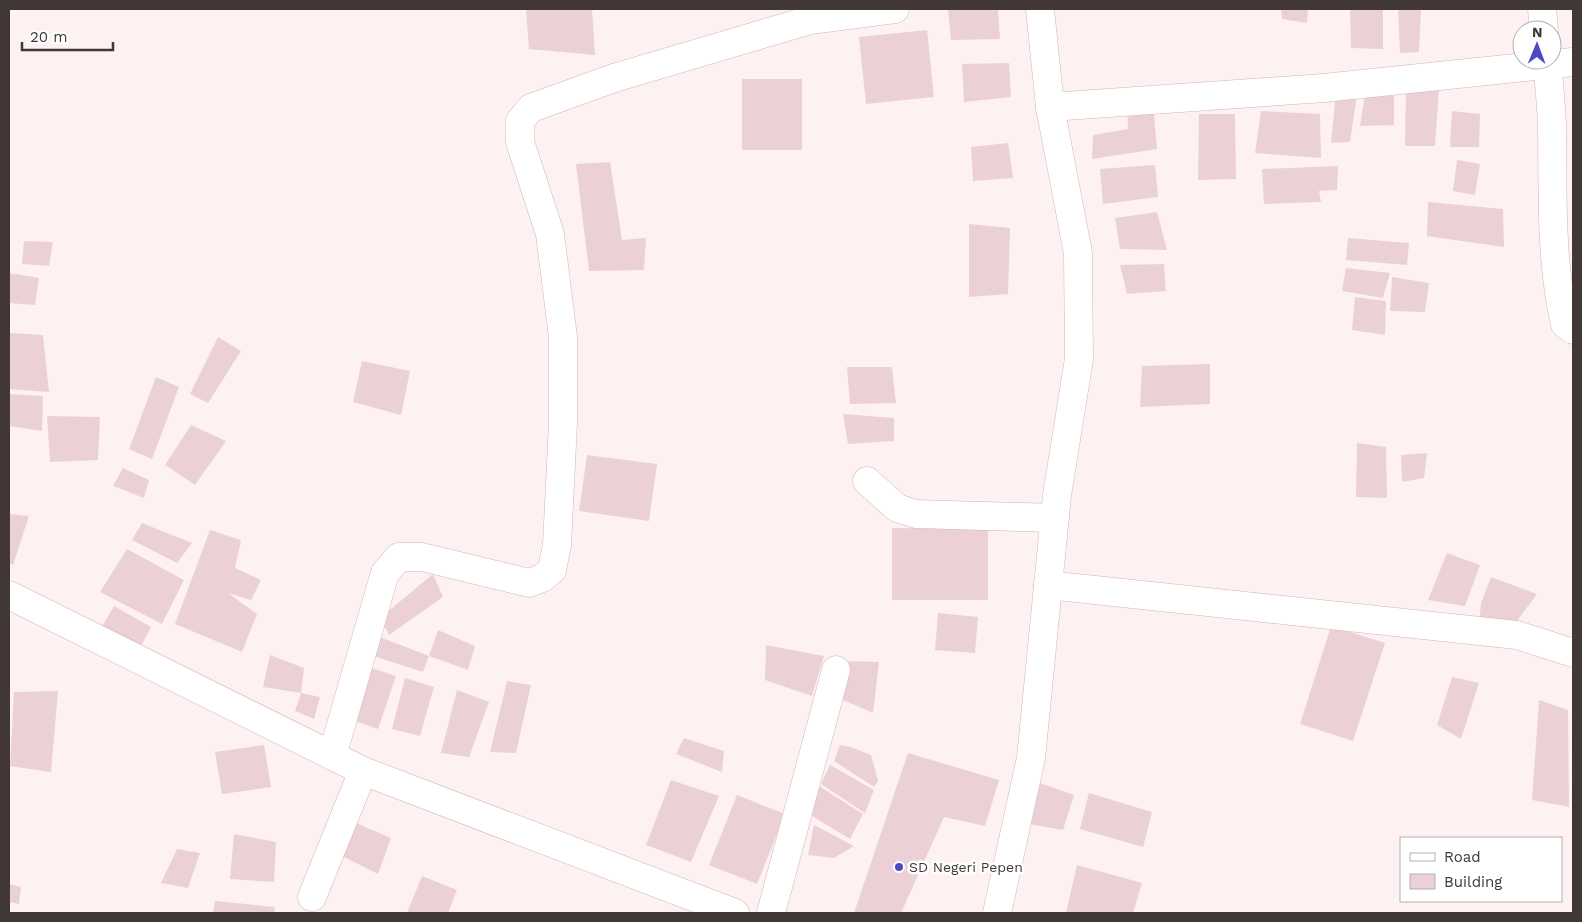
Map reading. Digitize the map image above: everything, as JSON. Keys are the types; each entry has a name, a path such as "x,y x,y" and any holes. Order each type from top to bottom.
{"street":[{"path":"332,756 385,573 399,557 422,557 530,583 542,578 552,570 557,545 563,337 550,234 520,142 520,121 531,108 614,78 810,20 895,9"},
{"path":"997,913 1031,758 1055,518 1079,360 1078,253 1050,107 1040,9"},
{"path":"1050,107 1324,88 1512,67"},
{"path":"1555,70 1552,122 1553,220 1559,287 1565,324 1573,330"},
{"path":"867,481 898,508 916,514 1055,518"},
{"path":"1048,585 1516,635 1573,652"},
{"path":"9,595 363,771 736,913"},
{"path":"771,913 836,670"},
{"path":"312,897 363,771"}],"building":[{"path":"526,9 592,9 595,55 529,49"},
{"path":"948,9 998,9 1000,39 951,40"},
{"path":"1281,9 1308,9 1307,23 1282,19"},
{"path":"1350,9 1383,9 1383,49 1351,48"},
{"path":"1398,9 1421,9 1419,52 1400,53"},
{"path":"927,30 934,97 866,104 859,37"},
{"path":"1009,63 1011,97 964,102 962,64"},
{"path":"742,79 802,79 802,150 742,150"},
{"path":"1406,85 1439,88 1435,146 1405,146"},
{"path":"1336,91 1357,94 1350,142 1331,143"},
{"path":"1365,95 1394,96 1394,125 1360,126"},
{"path":"1153,104 1157,149 1092,159 1093,135 1128,129 1127,105"},
{"path":"1261,111 1320,114 1321,158 1255,153"},
{"path":"1452,111 1480,114 1479,147 1450,147"},
{"path":"1199,114 1235,114 1236,179 1198,180"},
{"path":"1008,143 1013,178 973,181 971,147"},
{"path":"1457,160 1480,164 1475,195 1453,191"},
{"path":"610,162 622,240 646,238 644,270 589,271 576,164"},
{"path":"1155,165 1158,197 1103,204 1100,169"},
{"path":"1338,166 1337,190 1319,191 1321,202 1264,204 1262,169"},
{"path":"1428,202 1503,209 1504,247 1427,236"},
{"path":"1157,212 1167,250 1120,249 1115,218"},
{"path":"969,224 1010,228 1008,294 969,297"},
{"path":"1348,238 1409,243 1407,265 1346,260"},
{"path":"24,241 53,242 49,266 22,264"},
{"path":"1164,264 1166,291 1127,294 1120,265"},
{"path":"1346,268 1390,273 1383,298 1342,291"},
{"path":"9,273 39,278 35,305 9,303"},
{"path":"1392,277 1429,283 1425,312 1390,311"},
{"path":"1355,297 1386,301 1385,335 1352,330"},
{"path":"10,333 43,335 49,392 9,389"},
{"path":"218,337 241,351 208,403 190,394"},
{"path":"362,361 410,371 401,415 353,402"},
{"path":"1210,364 1210,404 1140,407 1142,366"},
{"path":"847,367 892,367 896,403 850,404"},
{"path":"156,377 179,387 152,459 129,449"},
{"path":"9,394 43,396 42,431 9,426"},
{"path":"843,414 894,418 894,441 848,444"},
{"path":"47,416 100,417 98,460 50,462"},
{"path":"191,425 226,441 195,485 165,465"},
{"path":"1357,443 1386,447 1387,498 1356,497"},
{"path":"1427,453 1424,478 1402,482 1401,455"},
{"path":"587,455 657,464 649,521 579,511"},
{"path":"123,468 149,480 144,498 113,486"},
{"path":"9,514 29,516 13,565 9,563"},
{"path":"142,523 192,543 177,563 132,540"},
{"path":"892,528 988,529 988,600 892,600"},
{"path":"210,530 241,540 235,568 261,580 251,600 228,593 257,614 242,652 175,624"},
{"path":"127,549 184,580 162,624 100,592"},
{"path":"1447,553 1480,565 1465,606 1428,600"},
{"path":"433,574 443,597 389,635 380,618"},
{"path":"1491,577 1537,594 1511,629 1479,624 1481,603"},
{"path":"114,606 151,627 141,646 101,628"},
{"path":"938,613 978,617 975,653 935,650"},
{"path":"1331,626 1385,643 1353,741 1300,724"},
{"path":"438,630 475,646 468,670 429,656"},
{"path":"372,634 429,656 423,672 364,653"},
{"path":"766,645 824,656 812,696 765,680"},
{"path":"270,655 304,668 301,693 263,687"},
{"path":"849,661 879,662 873,713 843,700"},
{"path":"365,666 396,676 378,729 352,720"},
{"path":"1452,677 1479,683 1461,739 1437,725"},
{"path":"405,678 434,687 420,736 392,729"},
{"path":"507,681 531,685 516,753 490,752"},
{"path":"457,690 489,702 469,757 441,753"},
{"path":"58,691 51,772 10,766 14,692"},
{"path":"301,693 320,697 314,719 295,711"},
{"path":"1539,700 1568,710 1569,807 1532,800"},
{"path":"684,738 724,751 722,772 676,754"},
{"path":"264,745 271,787 222,794 215,752"},
{"path":"840,745 871,755 878,781 874,787 834,761"},
{"path":"908,753 999,780 985,826 944,817 901,913 854,913"},
{"path":"830,765 874,790 865,813 821,784"},
{"path":"671,780 719,796 691,862 646,845"},
{"path":"1040,783 1074,795 1063,830 1029,824"},
{"path":"819,786 863,814 850,839 812,816"},
{"path":"1089,793 1152,812 1143,847 1080,829"},
{"path":"737,795 785,814 757,884 709,865"},
{"path":"354,822 391,838 378,874 340,855"},
{"path":"814,825 854,846 834,858 808,855"},
{"path":"234,834 276,842 274,882 230,879"},
{"path":"177,849 200,853 188,888 161,883"},
{"path":"1077,865 1142,883 1133,913 1066,913"},
{"path":"422,876 457,890 448,913 407,913"},
{"path":"9,884 21,887 19,904 9,902"},
{"path":"215,901 275,907 274,913 213,913"}],"place":[{"name":"SD Negeri Pepen","path":"899,867"}]}
